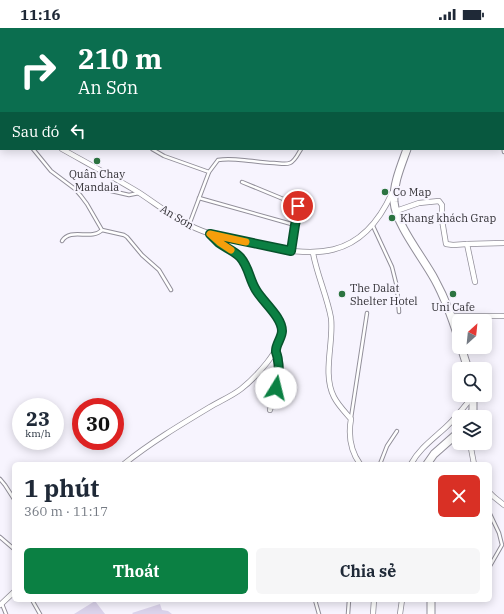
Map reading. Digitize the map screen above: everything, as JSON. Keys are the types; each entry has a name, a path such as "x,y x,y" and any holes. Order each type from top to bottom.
{"street":[{"name":"An Sơn","path":"64,150 139,193 189,225 210,234 291,251 313,253 330,251 356,241 373,226 384,211 395,188"},
{"path":"407,150 395,188 394,204 402,226 427,266 442,293 452,316"},
{"path":"396,211 419,203 439,201 442,205 442,220 446,244 453,245 504,242"},
{"path":"127,462 145,448 241,389 271,358 281,337 282,330 280,323 255,289 249,271 243,261 210,234"},
{"path":"467,244 475,282"},
{"path":"313,253 331,319 329,374 331,389 337,402 351,419 349,433 350,442 352,451 359,462"},
{"path":"492,316 504,316"},
{"path":"270,410 279,374 279,362 276,350"},
{"path":"412,462 419,451 447,426 468,402"},
{"path":"428,462 434,454 452,438"},
{"path":"471,450 474,462"},
{"path":"492,495 504,505"},
{"path":"1,604 12,594"},
{"path":"373,614 374,602"},
{"path":"400,614 402,602"},
{"path":"431,602 431,614"}],"lane":[{"path":"33,150 51,171 75,189 87,204 102,230"},
{"path":"154,150 164,156 210,172"},
{"path":"189,225 210,172 218,160 237,159 287,164 296,158 300,150"},
{"path":"242,182 298,206 291,251"},
{"path":"75,189 107,190 130,195 139,193"},
{"path":"199,198 295,225"},
{"path":"373,226 392,267 397,287 399,312"},
{"path":"62,241 68,235 91,235 102,230 124,235 142,255 159,270 171,290"},
{"path":"351,419 367,313"},
{"path":"381,462 387,446 397,431"},
{"path":"0,480 12,496"},
{"path":"492,518 499,533 502,545 492,562"},
{"path":"0,537 12,547"},
{"path":"33,602 40,614"},
{"path":"316,602 320,614"},
{"path":"348,614 349,602"},
{"path":"1,604 6,614"}],"shaded area":[{"path":"96,602 105,614 74,614"},
{"path":"160,604 162,610 168,611 172,614 132,613"}],"slow traffic":[{"path":"231,250 210,234 246,242"}],"place":[{"name":"Quân Chay Mandala","path":"97,161"},
{"name":"Co Map","path":"385,192"},
{"name":"Khang khách Grap","path":"392,218"},
{"name":"The Dalat Shelter Hotel","path":"342,294"},
{"name":"Uni Cafe","path":"453,294"}],"route":[{"path":"276,388 279,374 279,362 276,350 282,333 281,326 276,316 255,289 249,271 243,261 210,234 291,251 298,206"}]}
